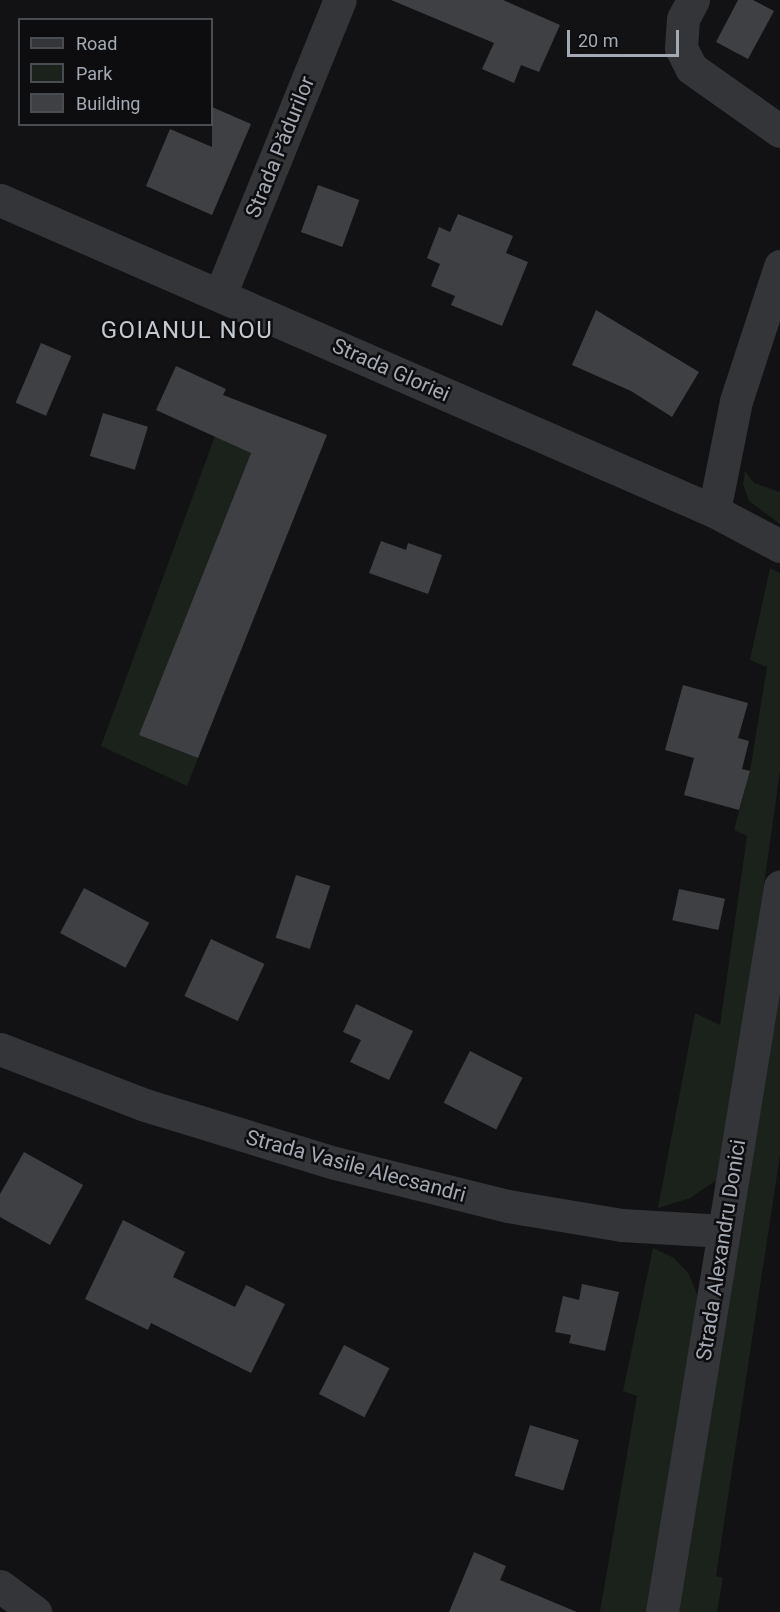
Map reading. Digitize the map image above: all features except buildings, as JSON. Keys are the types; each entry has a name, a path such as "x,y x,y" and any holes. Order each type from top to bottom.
{"street":[{"name":"Strada Pădurilor","path":"220,295 340,0"},
{"path":"693,0 683,20 681,48 691,68 780,131"},
{"name":"Strada Gloriei","path":"0,200 714,511 780,546"},
{"path":"714,511 736,401 780,266"},
{"name":"Strada Alexandru Donici","path":"663,1612 780,887"},
{"name":"Strada Vasile Alecsandri","path":"0,1049 146,1105 334,1163 508,1206 621,1225 724,1231"},
{"path":"0,1586 35,1612"}],"green space":[{"path":"229,398 267,412 140,735 198,758 187,786 101,746"},
{"path":"745,471 754,483 780,492 780,524 749,501 743,484"},
{"path":"770,568 780,573 780,771 725,1163 718,1179 690,1198 658,1208 695,1013 720,1025 747,836 734,830 750,771 767,667 750,660"},
{"path":"780,982 780,1155 716,1576 723,1578 717,1612 679,1612"},
{"path":"653,1248 674,1258 689,1274 699,1299 647,1612 600,1612 637,1396 623,1391"}],"district":[{"name":"GOIANUL NOU","path":"187,331"}]}
